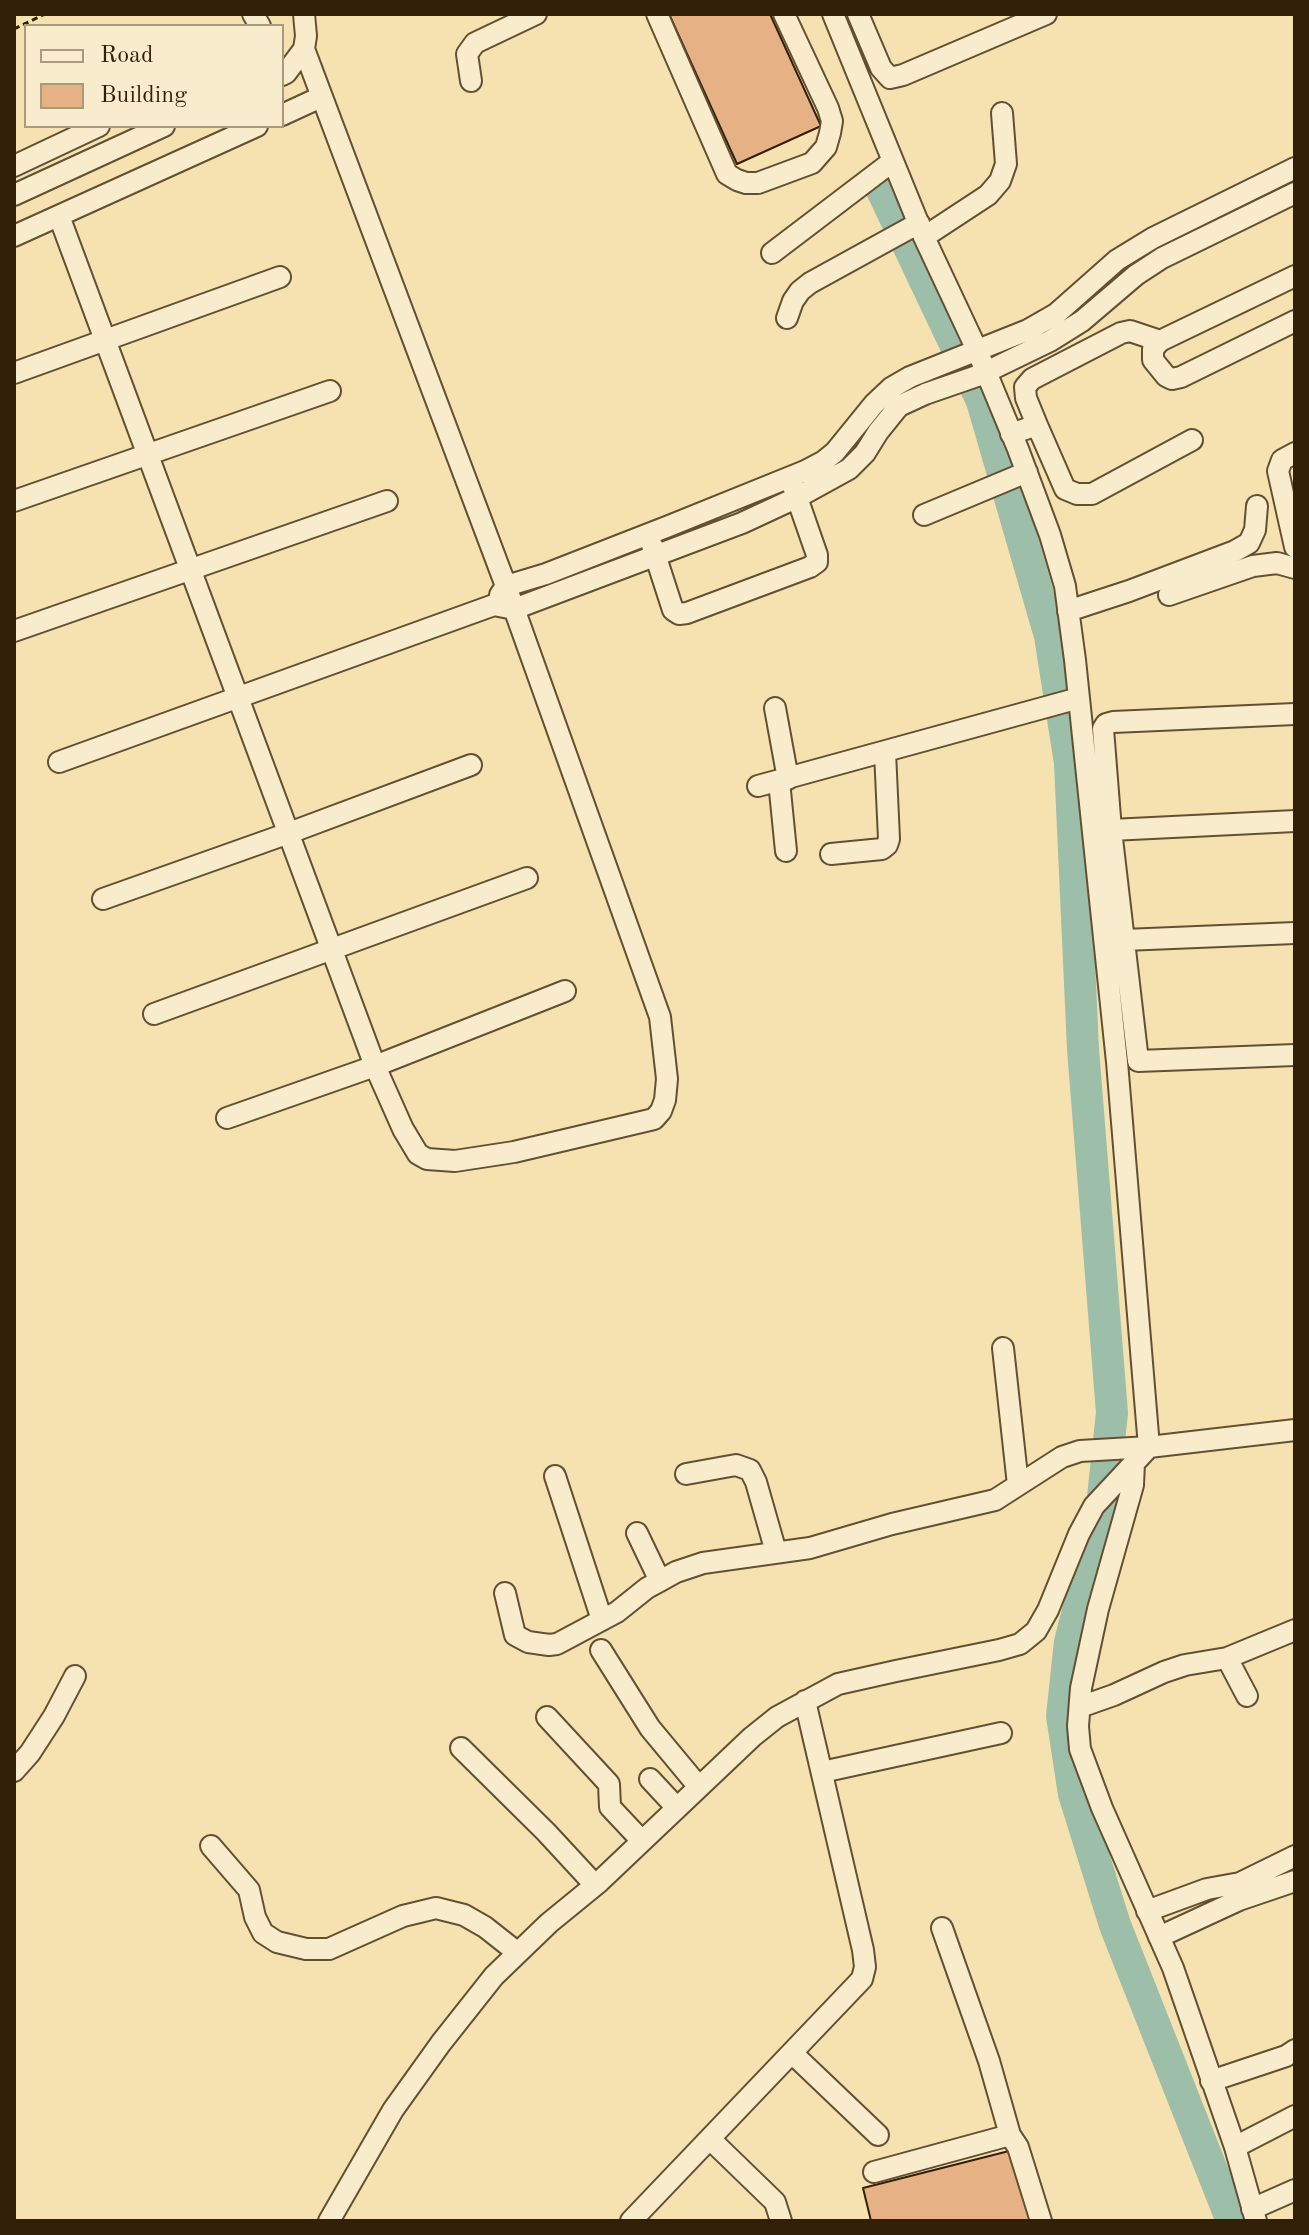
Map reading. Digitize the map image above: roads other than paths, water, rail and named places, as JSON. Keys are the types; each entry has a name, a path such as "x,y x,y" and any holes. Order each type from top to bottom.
{"street":[{"path":"59,216 375,1066 418,1154 427,1159 455,1161 514,1152 654,1119 665,1100 667,1079 660,1017 504,607 506,586 321,97 304,49 304,14"},
{"path":"471,81 467,54 475,43 536,14"},
{"path":"657,14 727,174 746,183 758,183 812,163 826,147 830,133 832,121 828,108 784,14"},
{"path":"833,14 893,161 910,232 973,352 1011,434 1011,479 1050,535 1065,586 1117,1062 1149,1447"},
{"path":"858,14 881,68 890,78 1046,14"},
{"path":"284,70 304,49"},
{"path":"284,114 321,97"},
{"path":"787,318 793,301 810,283 988,195 1000,181 1006,164 1002,113"},
{"path":"14,166 95,128"},
{"path":"14,195 160,128"},
{"path":"14,236 253,128"},
{"path":"772,253 893,161"},
{"path":"506,586 546,574 648,534 824,461 891,388 910,377 1028,330 1056,314 1117,260 1153,238 1295,168"},
{"path":"59,762 742,523 849,469 865,453 899,406 982,374 1050,341 1082,321 1136,275 1162,258 1295,193"},
{"path":"1295,276 1160,341 1153,349 1153,360 1166,376 1172,379 1181,377 1295,321"},
{"path":"14,373 280,277"},
{"path":"1160,341 1130,331 1121,333 1032,379 1025,387 1026,398 1065,489 1077,494 1092,494 1192,440"},
{"path":"14,501 330,391"},
{"path":"1011,434 1037,425"},
{"path":"1295,453 1282,460 1278,471 1295,547"},
{"path":"648,534 673,610 679,614 810,567 817,562 817,555 789,477"},
{"path":"924,515 1011,479"},
{"path":"14,631 387,501"},
{"path":"1068,611 1235,551 1249,543 1255,530 1257,506"},
{"path":"1169,595 1253,566 1277,563 1295,568"},
{"path":"758,786 1075,699"},
{"path":"775,708 783,780 786,851"},
{"path":"1295,714 1113,722 1103,729 1111,830 1138,1061 1295,1055"},
{"path":"831,854 882,849 887,845 885,752"},
{"path":"103,899 471,765"},
{"path":"1111,830 1295,821"},
{"path":"154,1014 527,878"},
{"path":"1124,940 1295,933"},
{"path":"227,1118 375,1066 565,991"},
{"path":"1003,1348 1018,1485"},
{"path":"329,2221 393,2110 494,1976 752,1737 777,1717 838,1684 1020,1644 1036,1631 1048,1610 1094,1506 1128,1461 1149,1447 1295,1430"},
{"path":"505,1593 512,1630 519,1638 528,1642 557,1644 602,1620 676,1572 703,1563 810,1548 892,1524 995,1500 1062,1457 1080,1451 1099,1449 1128,1461"},
{"path":"1128,1461 1133,1485 1098,1609 1081,1688 1080,1749 1102,1808 1173,1968 1235,2147 1254,2215 1295,2190"},
{"path":"686,1474 736,1465 750,1470 776,1552"},
{"path":"555,1476 602,1620"},
{"path":"637,1533 660,1581"},
{"path":"1080,1707 1164,1672 1227,1658 1295,1630"},
{"path":"601,1650 650,1728 699,1787"},
{"path":"1227,1658 1247,1696"},
{"path":"14,1771 54,1716 75,1676"},
{"path":"634,2220 862,1979 865,1967 863,1950 805,1701"},
{"path":"547,1717 609,1784 610,1807 642,1841"},
{"path":"822,1772 1001,1733"},
{"path":"461,1748 595,1885"},
{"path":"650,1779 677,1808"},
{"path":"211,1846 249,1890 255,1917 263,1933 277,1942 306,1949 329,1949 403,1916 436,1908 464,1915 518,1953"},
{"path":"1147,1911 1207,1889 1240,1883 1295,1856"},
{"path":"1159,1937 1239,1900 1295,1881"},
{"path":"942,1928 1041,2221"},
{"path":"1211,2081 1286,2056 1295,2050"},
{"path":"792,2053 878,2135"},
{"path":"1235,2147 1295,2116"},
{"path":"874,2172 1010,2135"},
{"path":"710,2139 775,2202 781,2221"}],"waterway":[{"path":"880,186 982,401 1050,636 1070,763 1083,1049 1112,1413 1100,1525 1070,1642 1062,1716 1074,1794 1115,1925 1232,2221"}]}
